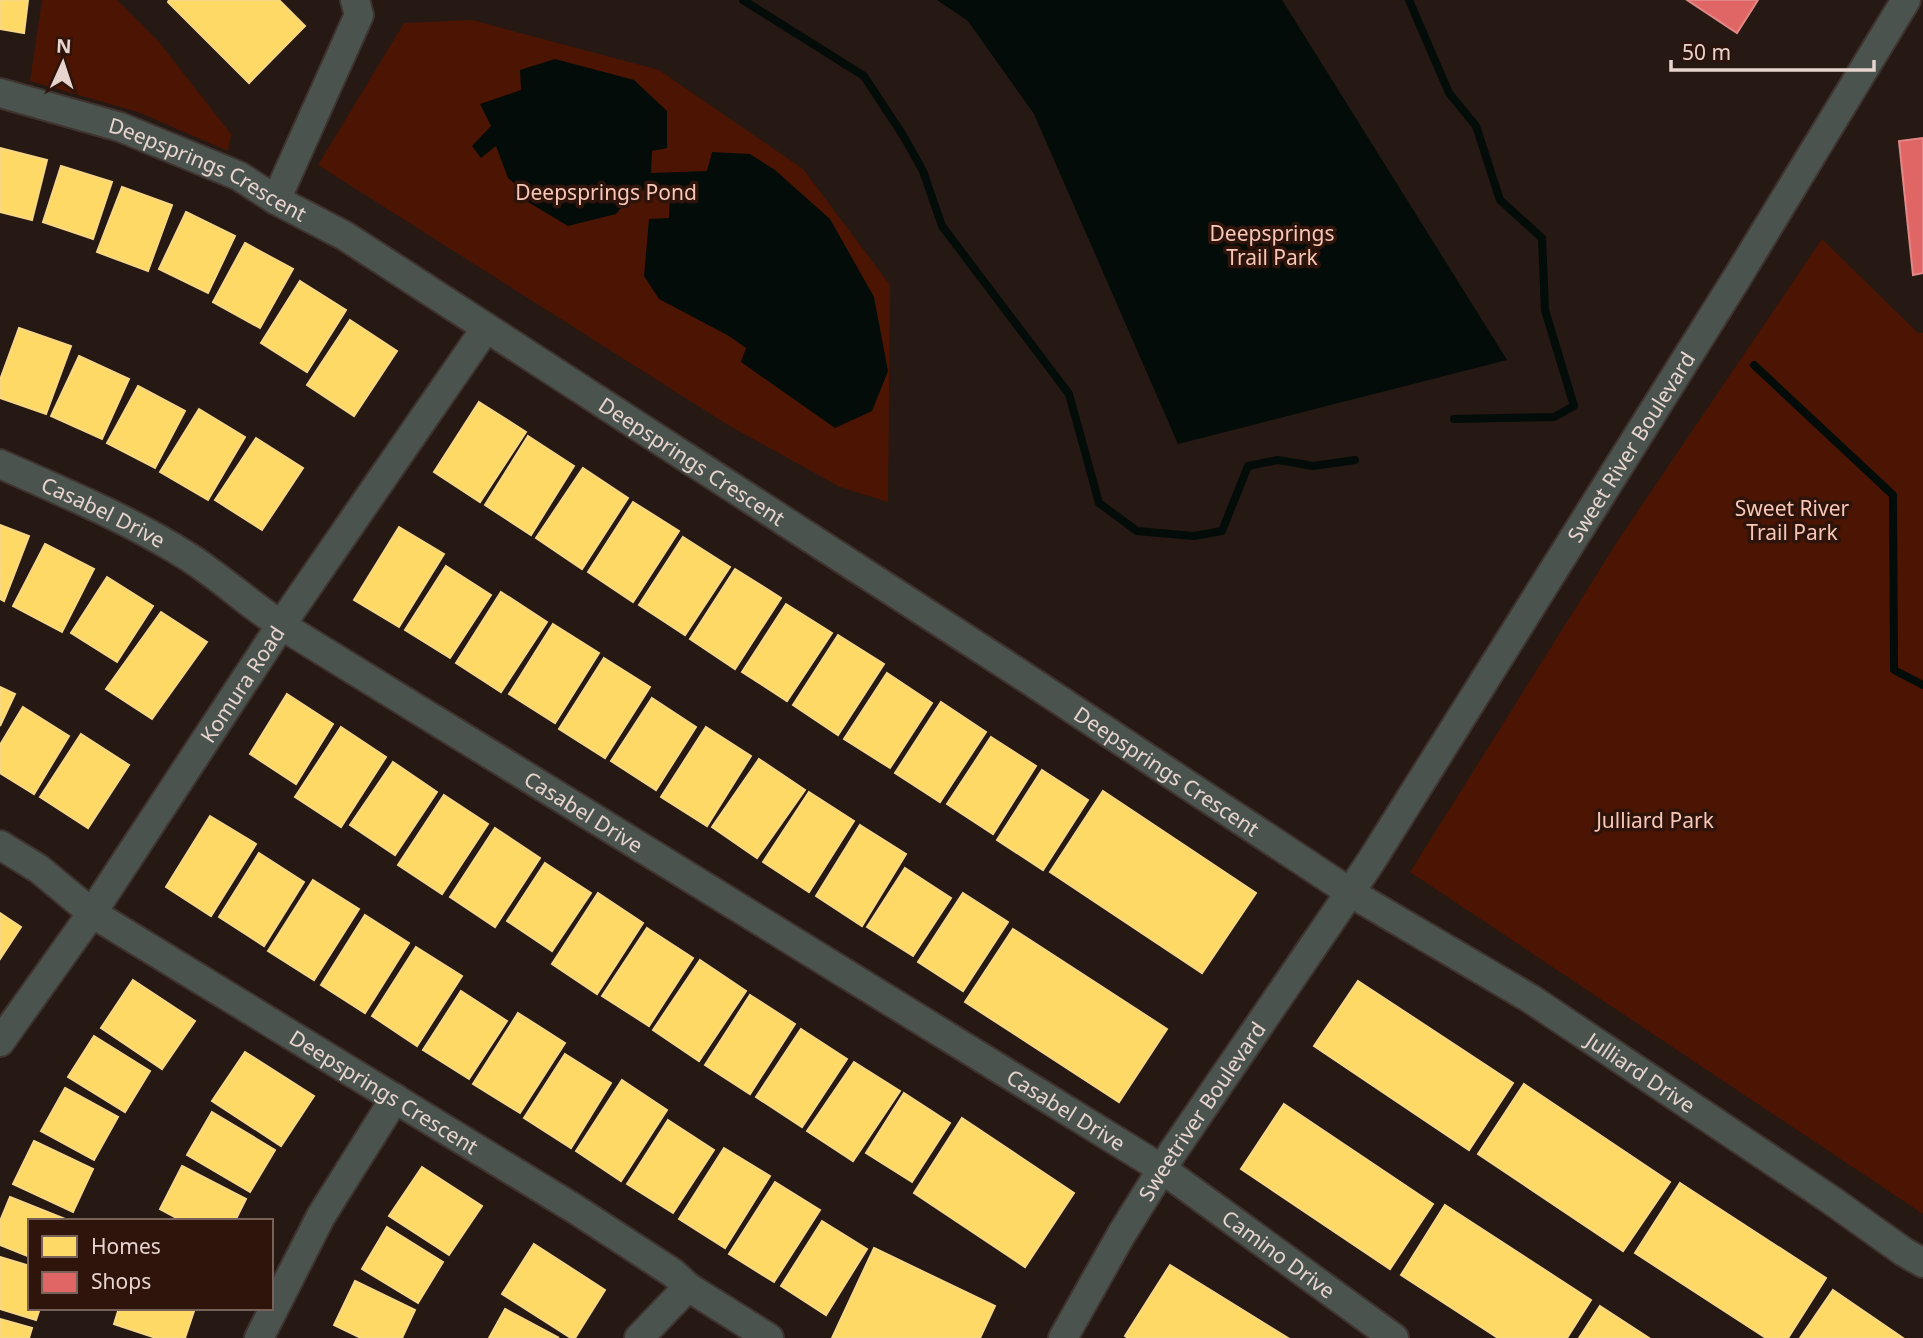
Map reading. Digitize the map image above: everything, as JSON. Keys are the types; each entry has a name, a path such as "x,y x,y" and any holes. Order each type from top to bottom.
{"street":[{"path":"276,200 359,15 355,0"},
{"name":"Sweet River Boulevard","path":"1351,893 1735,281 1906,0"},
{"name":"Deepsprings Crescent","path":"0,93 120,127 239,176 276,200 345,236 1006,664 1351,893"},
{"name":"Komura Road","path":"0,1042 92,913 281,625 486,328"},
{"name":"Casabel Drive","path":"0,464 93,505 187,556 281,625 1162,1169"},
{"name":"Deepsprings Crescent","path":"0,845 39,869 92,913 575,1209 673,1273 688,1287 769,1338"},
{"name":"Sweetriver Boulevard","path":"1063,1338 1162,1169 1351,893"},
{"name":"Julliard Drive","path":"1351,893 1531,999 1923,1263"},
{"path":"259,1338 321,1216 395,1098"},
{"name":"Camino Drive","path":"1162,1169 1394,1338"},
{"path":"639,1338 688,1287"}],"green space":[{"path":"42,0 117,0 159,42 231,134 228,151 138,112 30,81"},
{"name":"Deepsprings Pond","path":"472,20 659,70 803,169 890,285 888,502 840,487 728,425 318,165 404,23"},
{"name":"Julliard Park","path":"1822,239 1918,333 1923,333 1923,1214 1410,872 1619,539"}],"shaded area":[{"name":"Deepsprings Trail Park","path":"937,0 1282,0 1507,360 1178,444 1034,114 968,21"},
{"path":"555,59 634,80 667,111 667,148 652,151 651,173 707,171 712,152 750,154 775,170 830,219 874,297 888,371 872,411 835,428 741,362 746,348 729,336 659,299 644,276 649,219 669,218 670,196 637,189 616,214 568,226 528,202 520,188 508,178 496,146 481,158 472,146 491,126 480,104 521,90 520,70"}],"building: Homes":[{"path":"0,0 28,0 24,33 0,29"},
{"path":"279,0 305,26 249,83 168,2"},
{"path":"0,148 47,160 32,220 0,212"},
{"path":"61,166 112,182 93,239 43,222"},
{"path":"122,187 172,205 148,271 97,252"},
{"path":"186,212 235,236 208,293 159,269"},
{"path":"245,243 293,269 260,328 213,302"},
{"path":"300,281 346,310 307,372 261,343"},
{"path":"350,320 397,351 354,416 307,385"},
{"path":"19,328 71,346 46,414 0,398 0,380"},
{"path":"79,356 129,379 102,439 51,416"},
{"path":"138,386 185,411 155,468 107,443"},
{"path":"479,402 526,432 480,502 434,472"},
{"path":"199,409 245,437 208,500 160,472"},
{"path":"528,436 574,466 531,535 485,505"},
{"path":"256,438 303,468 262,530 215,500"},
{"path":"583,468 628,498 582,569 536,538"},
{"path":"633,502 679,531 633,602 588,572"},
{"path":"0,525 29,536 4,601 0,599"},
{"path":"399,527 444,554 399,627 354,600"},
{"path":"683,537 730,567 685,635 639,605"},
{"path":"45,544 94,569 62,632 13,606"},
{"path":"446,566 491,595 450,658 405,630"},
{"path":"735,569 781,598 735,669 690,639"},
{"path":"107,577 153,606 117,662 71,633"},
{"path":"501,592 547,622 501,692 456,663"},
{"path":"786,604 832,633 787,701 742,672"},
{"path":"161,612 207,642 152,719 106,689"},
{"path":"553,624 599,653 555,723 509,694"},
{"path":"838,635 884,664 838,735 793,705"},
{"path":"604,658 650,687 605,758 559,729"},
{"path":"887,673 932,703 890,768 844,739"},
{"path":"0,687 15,694 0,726"},
{"path":"287,694 333,724 296,784 250,754"},
{"path":"652,698 696,727 656,790 611,761"},
{"path":"941,702 986,732 940,802 895,773"},
{"path":"23,707 69,736 34,794 0,773 0,745"},
{"path":"341,727 386,757 341,827 295,797"},
{"path":"706,727 751,756 707,826 661,797"},
{"path":"81,734 129,765 88,828 40,797"},
{"path":"991,737 1036,766 993,834 947,804"},
{"path":"759,759 805,790 757,858 712,827"},
{"path":"393,762 437,792 395,855 350,825"},
{"path":"1042,770 1088,800 1043,870 997,840"},
{"path":"1103,791 1256,893 1202,973 1050,872"},
{"path":"809,792 854,821 809,892 763,862"},
{"path":"444,795 488,824 442,894 398,865"},
{"path":"210,816 256,844 211,916 166,887"},
{"path":"860,825 906,854 862,926 816,896"},
{"path":"495,828 540,858 495,927 450,897"},
{"path":"259,853 304,882 264,946 219,917"},
{"path":"545,863 591,893 552,951 507,921"},
{"path":"905,868 951,898 913,956 867,927"},
{"path":"313,880 359,909 314,980 268,951"},
{"path":"598,893 643,923 597,994 552,964"},
{"path":"963,893 1008,922 963,991 918,962"},
{"path":"0,913 21,927 0,959"},
{"path":"365,915 409,943 365,1013 321,985"},
{"path":"647,928 693,958 649,1026 602,996"},
{"path":"1013,929 1167,1029 1119,1102 965,1002"},
{"path":"416,947 462,976 417,1046 372,1016"},
{"path":"700,960 746,991 699,1061 653,1030"},
{"path":"133,980 195,1021 162,1069 101,1028"},
{"path":"1358,981 1513,1083 1469,1150 1314,1046"},
{"path":"461,991 507,1021 469,1079 423,1050"},
{"path":"750,995 795,1024 750,1094 705,1065"},
{"path":"518,1013 565,1043 520,1113 473,1084"},
{"path":"801,1029 847,1059 802,1127 756,1097"},
{"path":"94,1036 150,1071 125,1112 68,1077"},
{"path":"245,1052 314,1096 281,1146 212,1101"},
{"path":"565,1054 611,1083 571,1148 524,1118"},
{"path":"854,1062 900,1091 853,1161 807,1131"},
{"path":"622,1080 667,1110 621,1181 576,1151"},
{"path":"1524,1084 1670,1182 1623,1251 1478,1154"},
{"path":"65,1088 118,1117 94,1160 41,1131"},
{"path":"904,1093 950,1123 912,1182 866,1153"},
{"path":"1284,1104 1433,1204 1390,1269 1241,1169"},
{"path":"212,1112 275,1150 250,1192 187,1155"},
{"path":"962,1118 1074,1193 1025,1267 914,1193"},
{"path":"668,1120 714,1150 673,1213 627,1184"},
{"path":"34,1141 93,1169 73,1212 13,1184"},
{"path":"724,1148 770,1176 725,1248 679,1219"},
{"path":"182,1166 246,1199 236,1219 178,1219 160,1209"},
{"path":"422,1167 482,1206 449,1255 389,1216"},
{"path":"775,1182 820,1210 774,1282 729,1254"},
{"path":"1680,1183 1826,1278 1788,1338 1766,1338 1635,1253"},
{"path":"10,1197 65,1219 28,1219 28,1256 0,1245 0,1221"},
{"path":"1445,1205 1591,1300 1567,1338 1498,1338 1401,1275"},
{"path":"822,1221 867,1249 826,1315 781,1286"},
{"path":"387,1227 443,1262 418,1303 362,1269"},
{"path":"534,1244 605,1290 575,1338 502,1294"},
{"path":"874,1248 995,1306 980,1338 832,1338"},
{"path":"0,1257 28,1265 28,1310 39,1310 36,1320 0,1309"},
{"path":"1170,1265 1288,1338 1128,1338 1125,1336"},
{"path":"355,1281 415,1310 402,1338 361,1338 334,1325"},
{"path":"1833,1290 1903,1338 1800,1338"},
{"path":"1600,1306 1649,1338 1579,1338"},
{"path":"505,1309 559,1338 489,1338"},
{"path":"118,1310 194,1310 185,1338 156,1338 114,1324"},
{"path":"0,1319 32,1328 29,1338 0,1338"}],"building: Shops":[{"path":"1687,0 1758,0 1737,33"},
{"path":"1923,138 1923,273 1913,275 1899,141"}],"waterway":[{"path":"743,0 864,76 923,171 942,226 1069,394 1099,503 1137,531 1194,536 1222,531 1248,466 1278,460 1313,466 1355,460"},
{"path":"1409,0 1449,93 1476,126 1500,200 1542,238 1545,310 1574,406 1554,417 1454,419"},
{"path":"1754,365 1893,495 1894,670 1923,685"}],"park label":[{"name":"Sweet River Trail Park","path":"1792,520"}]}
